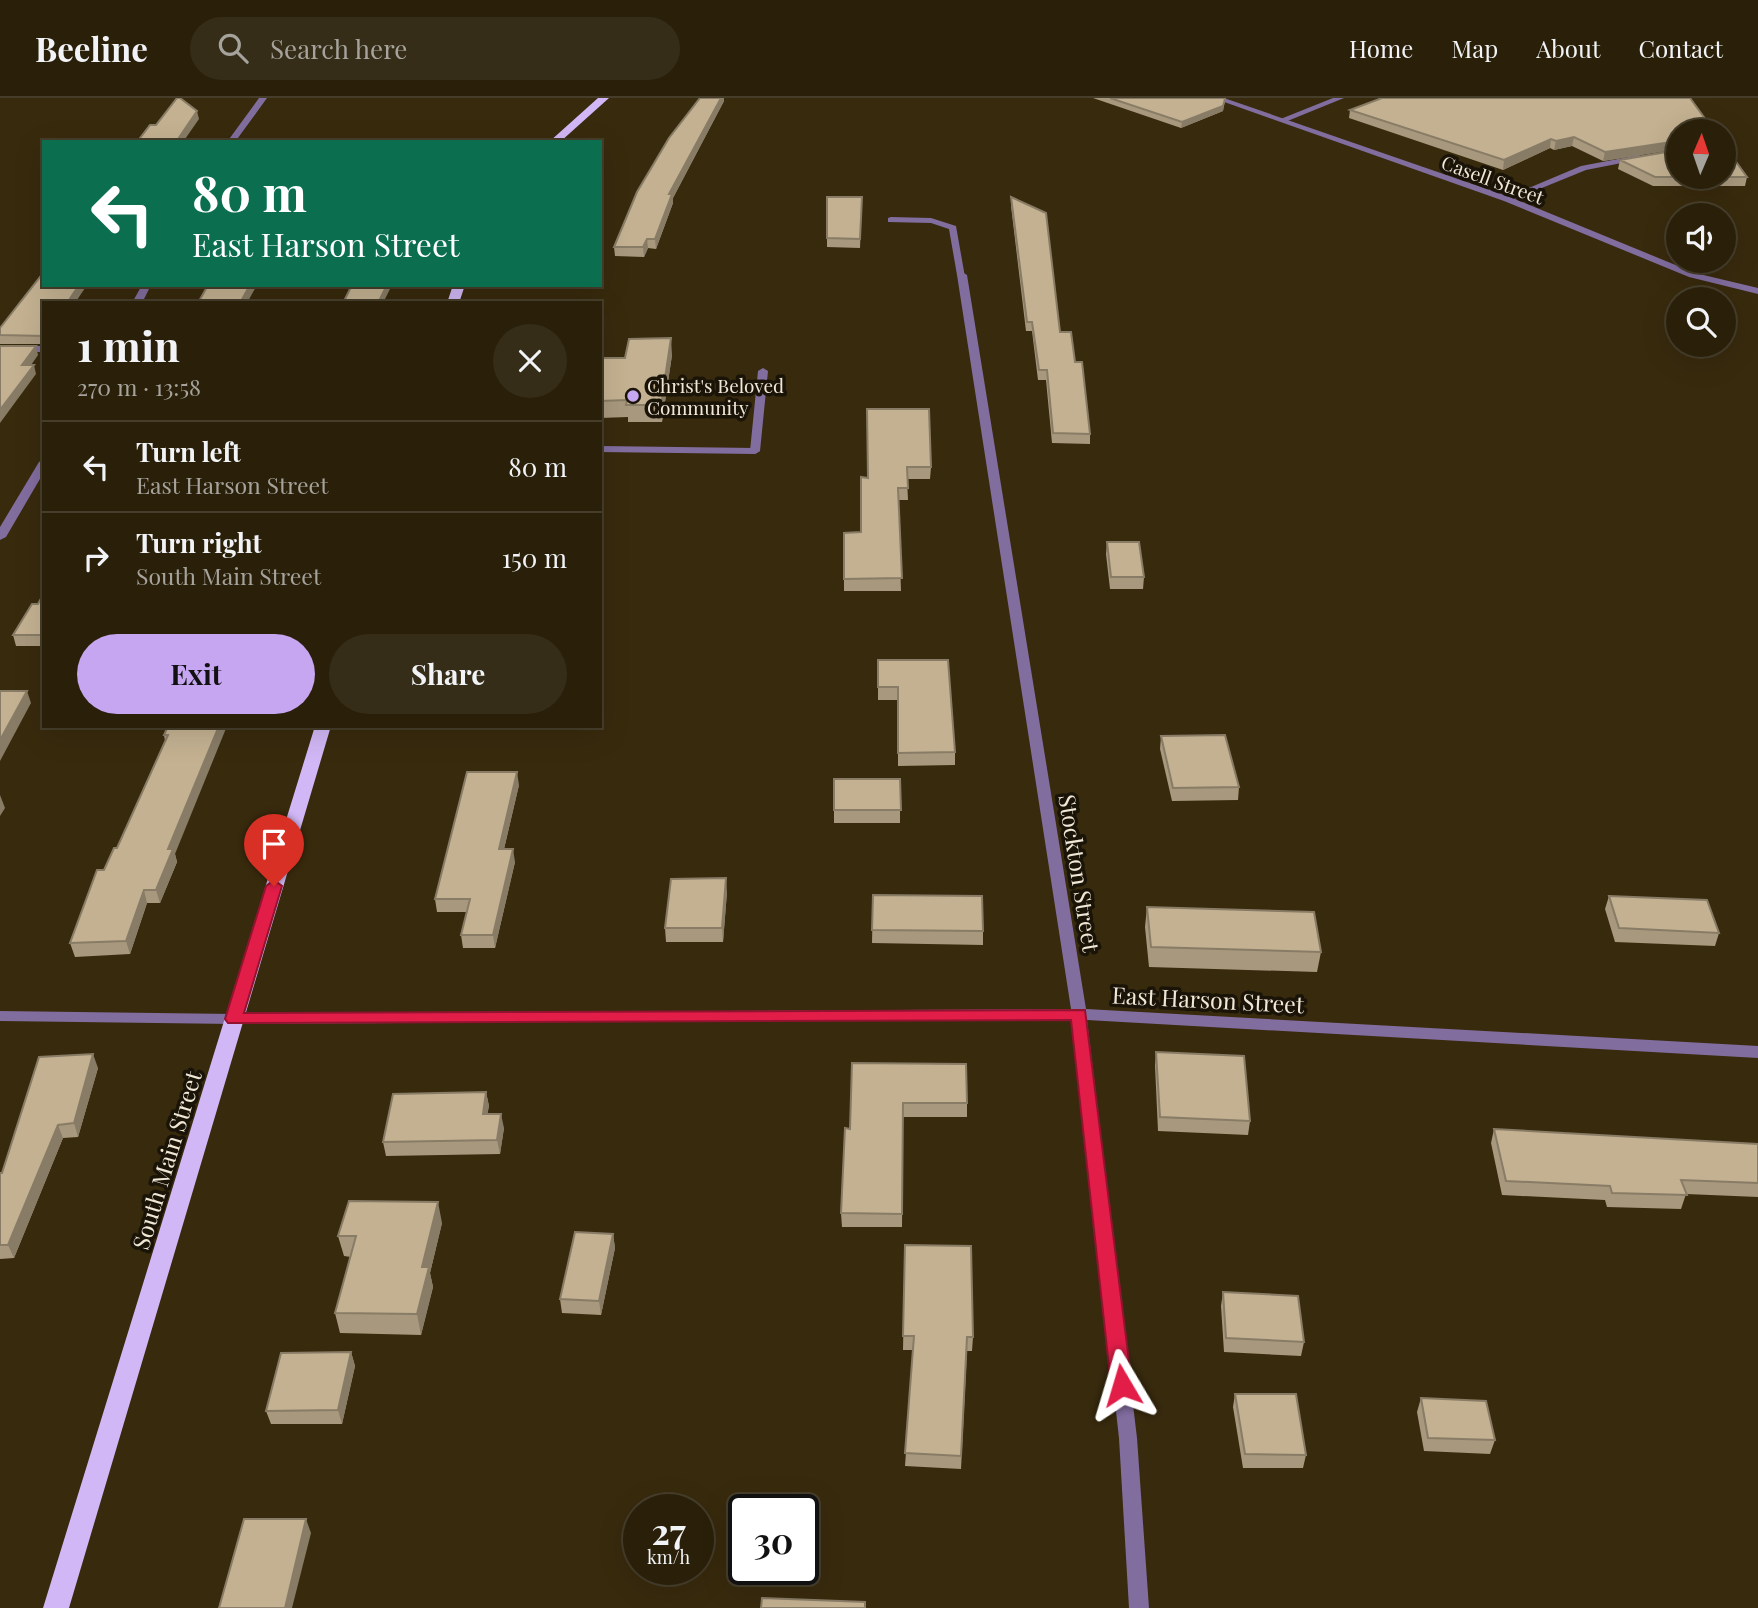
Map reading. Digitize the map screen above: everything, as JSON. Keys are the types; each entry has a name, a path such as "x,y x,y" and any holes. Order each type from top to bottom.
{"main road":[{"path":"556,140 604,98"},
{"name":"South Main Street","path":"56,1608 322,728"}],"street":[{"path":"232,140 263,98"},
{"name":"Casell Street","path":"1217,98 1507,199 1692,275 1758,291"},
{"path":"1282,120 1339,98"},
{"path":"1507,199 1584,169 1655,156"},
{"name":"Stockton Street","path":"891,220 923,220 946,223 953,228 1079,1014 1128,1437 1139,1608"},
{"path":"0,349 42,349"},
{"path":"602,449 755,451 763,372"},
{"path":"0,537 42,466"},
{"name":"East Harson Street","path":"0,1016 234,1019 1079,1014 1758,1052"}],"building":[{"path":"177,98 197,111 177,140 139,140 150,125 156,125"},
{"path":"700,98 721,98 669,194 672,194 655,239 647,239 643,247 614,247 637,192 669,138"},
{"path":"1110,98 1225,99 1223,106 1182,122"},
{"path":"1382,98 1690,98 1705,119 1666,119 1666,143 1605,152 1574,137 1556,141 1551,139 1504,160 1350,110"},
{"path":"1666,152 1666,177 1655,177 1620,160"},
{"path":"1736,162 1747,177 1736,177"},
{"path":"827,197 862,197 860,239 827,238"},
{"path":"1011,197 1046,213 1060,332 1071,332 1075,362 1082,362 1090,434 1053,433 1047,370 1039,370 1032,322 1027,322"},
{"path":"42,275 42,287 78,287 68,301 42,301 42,336 0,335 0,328"},
{"path":"207,287 249,287 241,301 199,301"},
{"path":"351,287 386,287 379,301 344,301"},
{"name":"Christ's Beloved Community","path":"671,338 661,405 626,405 627,400 602,401 602,358 625,358 629,339"},
{"path":"0,346 36,346 22,365 34,365 0,410"},
{"path":"867,409 929,409 931,467 907,467 908,488 898,488 902,578 844,579 844,533 861,532 861,477 868,478"},
{"path":"1107,542 1139,542 1144,577 1111,577"},
{"path":"42,597 42,635 13,635 32,604 38,604"},
{"path":"878,660 948,660 955,752 898,753 898,687 878,687"},
{"path":"0,691 27,691 0,740"},
{"path":"167,728 218,728 168,849 173,849 156,890 144,890 126,941 70,943 97,870 104,870 114,848 117,848 168,735 164,735"},
{"path":"1225,735 1239,787 1173,788 1161,736"},
{"path":"467,772 517,772 499,849 513,849 493,935 461,935 470,899 435,899"},
{"path":"834,779 900,779 901,810 834,810"},
{"path":"726,878 722,928 665,928 671,879"},
{"path":"873,895 982,896 983,931 872,930"},
{"path":"1609,896 1707,900 1719,933 1619,928"},
{"path":"1147,907 1314,912 1321,952 1151,947"},
{"path":"1156,1052 1244,1056 1250,1121 1160,1117"},
{"path":"93,1054 74,1123 58,1125 8,1245 0,1245 0,1173 39,1057"},
{"path":"852,1063 966,1064 967,1103 903,1103 902,1214 841,1213 845,1128 850,1129"},
{"path":"486,1092 483,1114 501,1114 497,1140 383,1142 393,1094"},
{"path":"1494,1129 1758,1144 1758,1183 1681,1180 1687,1195 1612,1193 1610,1186 1506,1181"},
{"path":"349,1201 438,1202 422,1267 429,1267 417,1314 335,1313 356,1236 338,1236"},
{"path":"575,1232 613,1234 599,1301 560,1299"},
{"path":"905,1245 971,1246 973,1337 967,1337 961,1456 905,1453 914,1336 903,1336"},
{"path":"1223,1292 1298,1296 1304,1342 1226,1338"},
{"path":"351,1352 338,1410 266,1411 281,1353"},
{"path":"1235,1394 1296,1394 1306,1455 1245,1454"},
{"path":"1421,1398 1486,1401 1495,1440 1428,1438"},
{"path":"244,1519 306,1519 285,1608 219,1608"},
{"path":"762,1598 865,1602 865,1608 761,1608"}],"place":[{"name":"Christ's Beloved Community","path":"633,396"}],"route":[{"path":"274,886 234,1019 1079,1014 1122,1385"}]}
